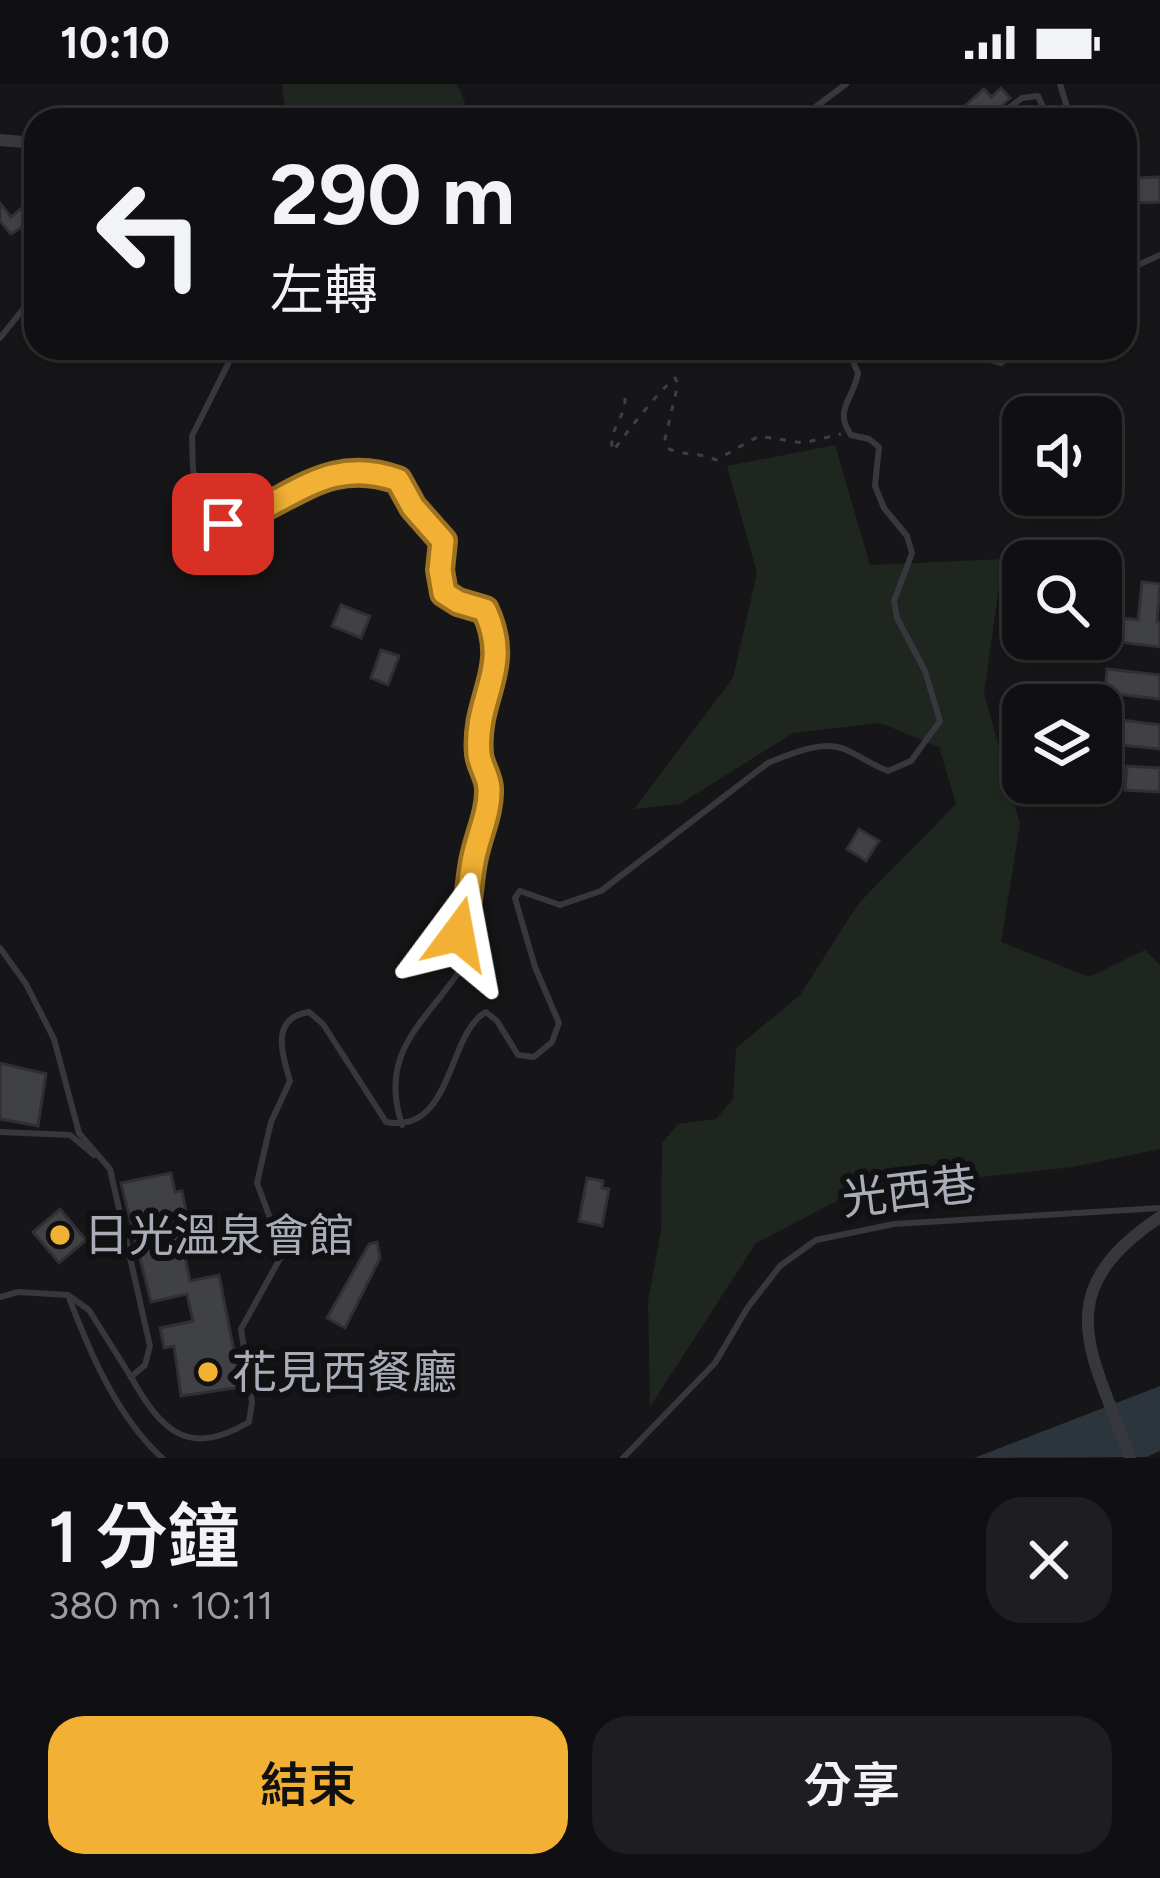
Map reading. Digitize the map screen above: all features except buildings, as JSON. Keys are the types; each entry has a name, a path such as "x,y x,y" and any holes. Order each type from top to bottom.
{"street":[{"path":"1130,1458 1085,1328 1087,1300 1121,1248 1160,1217"}],"lane":[{"path":"814,108 846,84"},
{"path":"1009,108 1022,98 1038,96 1043,108"},
{"path":"0,338 24,308"},
{"path":"231,360 192,436 197,482 223,524 240,520 305,483 342,473 379,473 398,480 413,507 443,541 444,593 485,610 496,635 494,678 483,701 478,756 490,787 467,916 458,934 465,963 402,1051 392,1094 402,1125"},
{"path":"0,1297 18,1292 68,1295 89,1310 153,1415 184,1439 224,1439 250,1422 252,1402 241,1330 283,1253 257,1183 271,1122 290,1081 280,1046 284,1025 294,1015 309,1012 323,1024 386,1123 402,1125 419,1116 447,1087 473,1018 486,1012 497,1021 518,1055 533,1057 552,1042 559,1023 525,935 515,898 520,890 560,905 601,892 768,763 800,749 840,747 887,771 911,761 940,722 925,671 897,619 894,601 912,553 907,536 884,508 875,486 879,446 851,435 846,428 843,409 858,373 852,360"},
{"path":"0,948 26,983 53,1039 79,1132 110,1169 150,1346 146,1365 131,1378"},
{"path":"0,1132 70,1135 110,1169"},
{"name":"光西巷","path":"623,1458 715,1363 763,1285 800,1248 816,1240 870,1226 1160,1208"},
{"path":"68,1295 98,1367 142,1439 162,1458"}],"path":[{"path":"625,398 611,438 613,452 675,379 678,384 665,439 667,448 680,454 696,453 716,460 759,436 803,443 841,434 846,428"}],"shaded area":[{"path":"282,84 457,84 465,102 464,108 285,108"},
{"path":"835,445 870,565 1002,559 984,693 1002,758 1002,804 1015,804 1020,824 1001,942 1089,977 1145,950 1160,965 1160,1149 1073,1167 858,1190 756,1243 650,1407 648,1301 661,1231 662,1143 678,1124 716,1119 733,1099 736,1048 800,995 858,904 956,804 939,747 880,723 793,733 680,804 634,809 733,678 757,573 727,466"},
{"path":"1160,1386 1160,1451 1146,1457 974,1458"}],"place":[{"name":"日光溫泉會館","path":"60,1235"},
{"name":"花見西餐廳","path":"208,1372"}],"route":[{"path":"223,524 240,520 305,483 342,473 379,473 398,480 413,507 443,541 444,593 485,610 496,635 494,678 483,701 478,756 490,787 467,916 458,934"}]}
